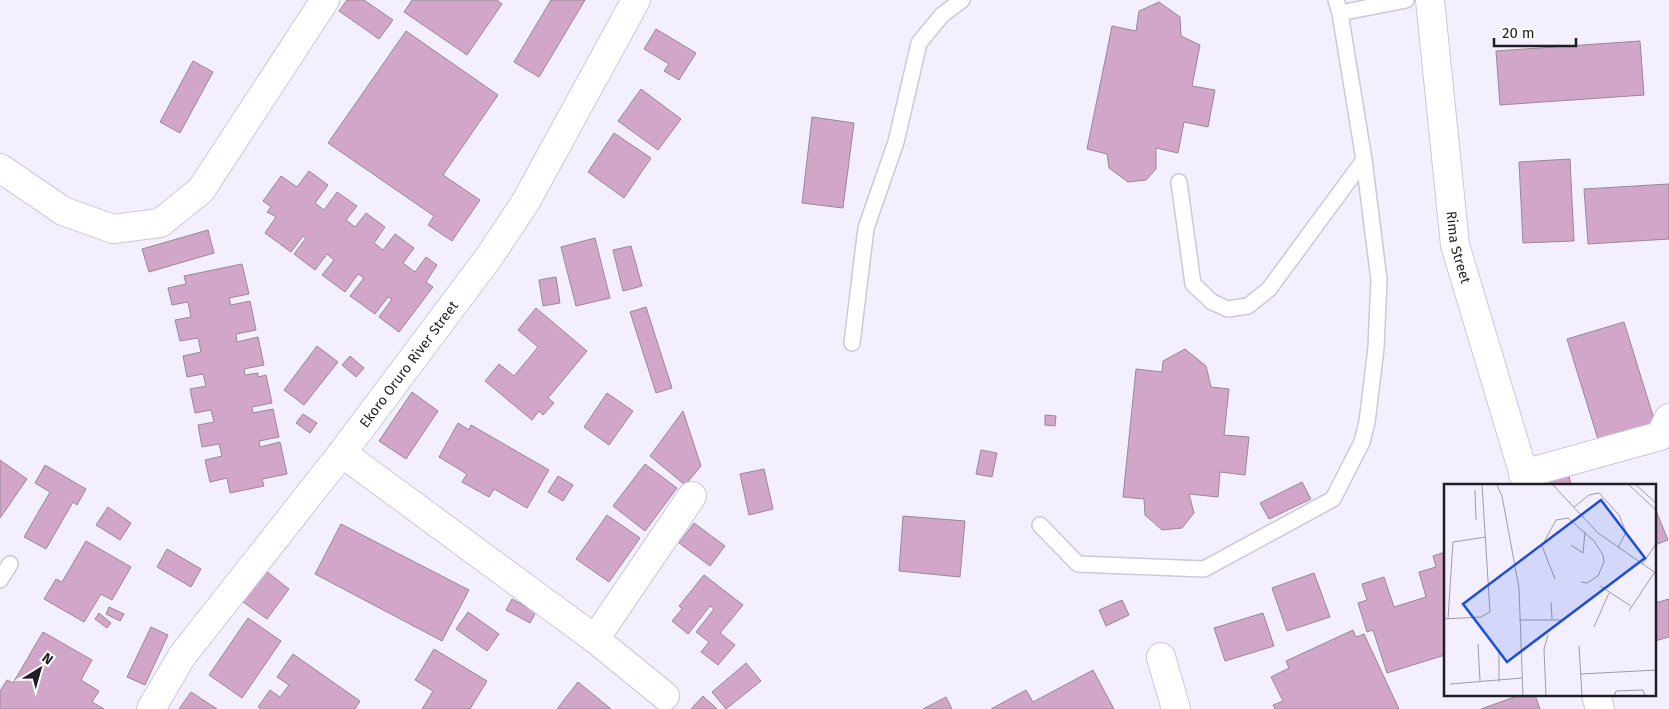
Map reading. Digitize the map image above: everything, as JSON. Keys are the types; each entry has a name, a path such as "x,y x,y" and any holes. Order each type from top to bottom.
{"street":[{"path":"0,168 63,211 113,229 160,223 201,190 325,0"},
{"name":"Ekoro Oruro River Street","path":"152,709 182,656 342,453 489,257 525,203 636,0"},
{"name":"Rima Street","path":"1430,0 1455,245 1525,480"},
{"path":"1525,480 1660,436 1669,418"},
{"path":"342,453 595,639 665,696"},
{"path":"595,639 692,496"},
{"path":"1161,657 1176,709"},
{"path":"1596,696 1600,709"}],"lane":[{"path":"852,343 866,228 896,142 919,43 942,15 962,0"},
{"path":"1040,525 1078,564 1204,569 1333,499 1362,442 1367,422 1376,348 1379,280 1364,160 1338,6 1406,0"},
{"path":"1179,182 1193,284 1212,302 1228,309 1248,306 1269,289 1364,160"},
{"path":"0,580 10,564"}],"building":[{"path":"347,0 364,0 393,20 379,39 339,11"},
{"path":"412,0 497,0 502,4 467,55 404,12"},
{"path":"551,0 585,0 539,77 514,62"},
{"path":"1159,2 1180,17 1181,36 1200,45 1192,86 1215,90 1208,127 1184,122 1178,153 1156,148 1156,169 1146,180 1128,182 1109,168 1107,154 1087,149 1112,26 1136,31 1139,11"},
{"path":"656,29 696,53 679,80 664,71 669,64 644,49"},
{"path":"406,31 498,95 443,175 480,200 452,241 428,225 434,216 328,143"},
{"path":"1640,41 1644,95 1500,105 1496,51"},
{"path":"193,61 213,72 180,133 160,122"},
{"path":"641,89 681,119 658,150 618,121"},
{"path":"812,117 854,123 843,208 802,203"},
{"path":"614,133 651,158 624,198 588,172"},
{"path":"1570,159 1574,241 1523,243 1519,162"},
{"path":"309,171 328,185 315,203 324,210 337,192 357,206 346,220 355,227 366,213 385,227 374,243 383,250 395,234 414,248 403,263 415,272 426,257 437,265 426,282 433,287 399,332 379,317 392,299 388,297 375,314 350,296 364,278 358,274 345,292 322,275 334,260 327,254 315,270 294,254 306,238 303,236 291,252 265,233 276,217 267,212 271,207 263,201 281,176 297,187"},
{"path":"1669,184 1669,239 1588,244 1584,189"},
{"path":"208,230 214,253 149,272 142,249"},
{"path":"595,238 610,298 576,306 561,247"},
{"path":"631,246 642,286 623,291 613,250"},
{"path":"242,264 249,294 229,298 231,305 250,301 256,330 236,334 237,342 258,337 264,365 244,369 245,375 258,373 258,377 266,375 272,403 252,407 253,413 273,409 279,437 259,441 260,447 280,442 287,474 262,479 264,486 230,493 227,478 210,482 205,460 222,456 219,444 202,447 198,425 214,422 211,410 195,413 190,389 206,386 203,374 187,377 183,356 201,352 198,338 180,341 175,320 191,317 188,302 172,305 168,288 186,284 184,276"},
{"path":"556,277 560,303 543,306 539,280"},
{"path":"646,307 672,388 656,393 630,312"},
{"path":"536,308 587,351 548,398 554,403 543,415 539,411 532,420 485,381 499,364 514,376 538,347 518,330"},
{"path":"1624,322 1658,432 1601,449 1567,339"},
{"path":"317,346 338,362 304,405 284,390"},
{"path":"1185,349 1206,366 1211,387 1229,389 1224,435 1249,437 1245,475 1220,472 1218,497 1189,494 1194,513 1182,528 1162,530 1145,515 1144,499 1123,497 1136,369 1162,372 1163,361"},
{"path":"350,356 364,368 356,377 342,365"},
{"path":"412,392 438,411 406,459 379,441"},
{"path":"607,393 633,411 609,445 584,427"},
{"path":"683,411 701,466 685,485 650,456"},
{"path":"303,414 317,423 310,433 296,423"},
{"path":"1045,415 1056,416 1055,426 1045,425"},
{"path":"458,423 469,430 471,425 549,470 527,508 494,489 489,497 462,482 467,474 439,457"},
{"path":"981,450 997,453 992,477 976,474"},
{"path":"0,460 27,479 0,518"},
{"path":"645,464 677,488 645,531 613,506"},
{"path":"45,465 86,489 77,505 73,502 46,549 24,537 50,492 35,483"},
{"path":"764,469 773,509 749,515 740,474"},
{"path":"558,476 573,485 563,501 548,492"},
{"path":"1569,476 1571,484 1551,484 1550,481"},
{"path":"1302,482 1311,499 1269,519 1260,503"},
{"path":"108,507 131,523 120,540 96,525"},
{"path":"1656,510 1668,540 1656,545"},
{"path":"607,515 640,538 609,582 576,559"},
{"path":"903,516 965,521 960,577 899,571"},
{"path":"694,523 725,546 710,566 679,543"},
{"path":"341,524 469,590 442,641 315,574"},
{"path":"86,541 131,567 112,600 101,594 84,622 44,599 56,579 62,582"},
{"path":"167,549 201,569 191,587 157,567"},
{"path":"1444,552 1444,655 1387,673 1373,630 1367,632 1358,603 1367,600 1362,584 1384,577 1394,607 1426,597 1419,572 1436,567 1433,556"},
{"path":"266,571 289,589 267,619 243,602"},
{"path":"1314,573 1330,617 1287,631 1272,588"},
{"path":"704,575 743,605 720,633 735,645 718,665 701,652 709,642 696,632 714,609 710,606 688,634 672,621 682,609 679,606"},
{"path":"512,599 536,612 530,623 506,610"},
{"path":"1669,599 1669,637 1656,641 1656,603"},
{"path":"1122,600 1129,615 1106,626 1099,610"},
{"path":"109,607 124,614 120,621 106,614"},
{"path":"468,612 499,634 487,651 456,629"},
{"path":"99,613 111,623 107,628 95,619"},
{"path":"1263,613 1274,646 1225,661 1214,628"},
{"path":"248,618 281,641 242,698 209,675"},
{"path":"151,627 168,635 145,685 127,677"},
{"path":"1353,630 1356,637 1364,634 1399,709 1275,709 1273,705 1283,701 1271,677 1289,668 1286,661"},
{"path":"43,632 92,660 81,680 99,691 92,702 104,709 0,709 0,691 7,680 13,683"},
{"path":"434,649 487,681 470,709 422,709 433,691 415,680"},
{"path":"293,654 360,701 355,709 261,709 258,707 270,690 280,697 289,685 277,677"},
{"path":"746,663 761,681 726,709 712,692"},
{"path":"1093,670 1114,709 991,709 1026,690 1033,702"},
{"path":"578,682 611,709 557,709"},
{"path":"191,692 217,709 179,709"},
{"path":"703,696 717,709 691,709"},
{"path":"1517,696 1535,696 1540,709 1481,709"},
{"path":"946,697 952,709 923,709"}]}
